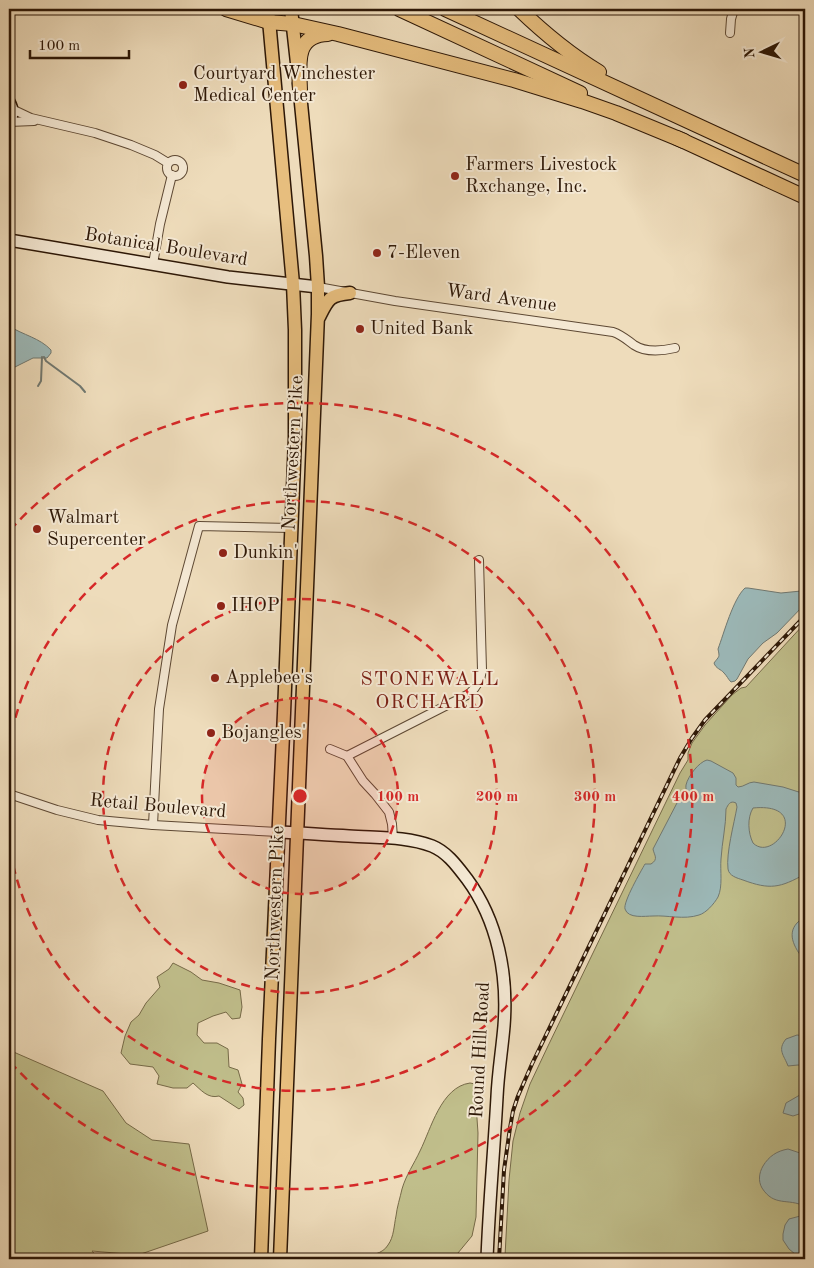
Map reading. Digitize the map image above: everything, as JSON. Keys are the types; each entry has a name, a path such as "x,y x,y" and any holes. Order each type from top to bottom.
{"highway":[{"path":"226,9 268,15 293,24 506,77 616,113 684,141"},
{"path":"399,9 805,197"},
{"path":"445,9 805,175"},
{"path":"519,9 554,40 589,66 696,125"},
{"path":"300,93 302,47 310,38 320,34 338,34"}],"main road":[{"name":"Northwestern Pike","path":"280,1259 318,319 318,287 292,9"},
{"name":"Northwestern Pike","path":"261,1259 295,434 296,364 293,284 268,15"},
{"path":"318,319 326,303 331,298 338,294 350,293"},
{"path":"291,528 298,529 302,533 309,549"}],"street":[{"path":"730,33 734,9"},
{"path":"10,106 24,116 95,133 155,155 168,163"},
{"path":"9,123 12,118 10,106"},
{"path":"9,123 26,120 41,121"},
{"path":"171,160 180,161 183,166 182,171 180,174 172,176 167,171 168,163 171,160"},
{"path":"153,264 172,176"},
{"name":"Botanical Boulevard","path":"9,240 228,277 318,287"},
{"name":"Ward Avenue","path":"318,287 613,332 620,334 640,348 649,351 675,348"},
{"path":"153,825 159,709 172,625 199,526 291,528"},
{"path":"347,756 469,694 478,684 482,677 479,560"},
{"path":"330,749 347,756 363,781 389,812 393,838"},
{"name":"Retail Boulevard","path":"9,794 57,810 112,822 278,832"},
{"name":"Round Hill Road","path":"278,832 393,838 433,846 458,867 478,895 498,944 502,963 505,1010 498,1080 487,1259"}],"shaded area":[{"path":"805,623 805,1259 503,1259 505,1256 513,1141 530,1084 548,1046 688,760 688,753 692,743 705,725 732,695 741,688 746,687"},
{"path":"173,963 202,980 240,990 242,1007 240,1018 232,1019 226,1012 213,1016 198,1023 197,1035 204,1043 217,1043 228,1049 229,1067 238,1070 242,1084 238,1092 243,1098 244,1105 239,1109 219,1096 208,1095 193,1083 187,1088 173,1088 157,1084 159,1076 153,1067 130,1064 121,1053 131,1022 139,1015 146,1003 160,987 157,977 169,969"},
{"path":"9,1050 103,1091 126,1123 152,1140 189,1144 208,1231 138,1255 92,1251 99,1259 9,1259"},
{"path":"470,1083 475,1084 477,1087 478,1133 476,1217 472,1236 453,1259 361,1259 383,1250 390,1242 404,1184 438,1110 452,1092 460,1086"}],"water":[{"path":"9,326 42,342 51,350 51,353 47,358 33,358 9,370"},
{"path":"745,588 781,593 801,591 805,595 805,604 777,633 763,643 748,659 737,679 731,682 714,663 719,657 718,649 733,608"},
{"path":"704,761 711,761 733,773 738,787 754,782 783,787 805,794 805,874 782,885 768,886 752,883 730,873 728,869 728,855 737,807 736,803 732,802 726,809 720,888 718,897 712,905 702,914 687,917 633,916 627,912 625,905 633,886 645,864 651,864 655,860 653,849 678,801 684,800 686,797 686,785 689,778 697,766","holes":["753,808 771,809 782,814 785,822 784,831 778,840 770,846 762,847 753,843 751,839 749,830 750,816"]},
{"path":"805,917 805,952 801,956 794,945 792,935 795,925"},
{"path":"797,1035 805,1036 805,1066 788,1066 782,1052 782,1046 786,1039"},
{"path":"805,1092 805,1112 793,1116 783,1113 786,1103"},
{"path":"788,1149 805,1157 805,1212 804,1206 771,1198 760,1183 761,1171 768,1159 780,1151"},
{"path":"805,1212 805,1259 801,1259 789,1249 783,1240 783,1234 789,1219 804,1215"}],"waterway":[{"path":"38,386 41,381 42,357"},
{"path":"44,357 46,361 80,386 85,392"}],"railway":[{"path":"499,1259 504,1170 510,1128 518,1096 532,1064 680,758 692,738 705,720 805,616"}],"place":[{"name":"Courtyard Winchester Medical Center","path":"183,85"},
{"name":"Farmers Livestock Rxchange, Inc.","path":"455,176"},
{"name":"7-Eleven","path":"377,253"},
{"name":"United Bank","path":"360,329"},
{"name":"Walmart Supercenter","path":"37,529"},
{"name":"Dunkin'","path":"223,553"},
{"name":"IHOP","path":"221,606"},
{"name":"Applebee's","path":"215,678"},
{"name":"Bojangles'","path":"211,733"}],"district":[{"name":"STONEWALL ORCHARD","path":"430,692"}]}
